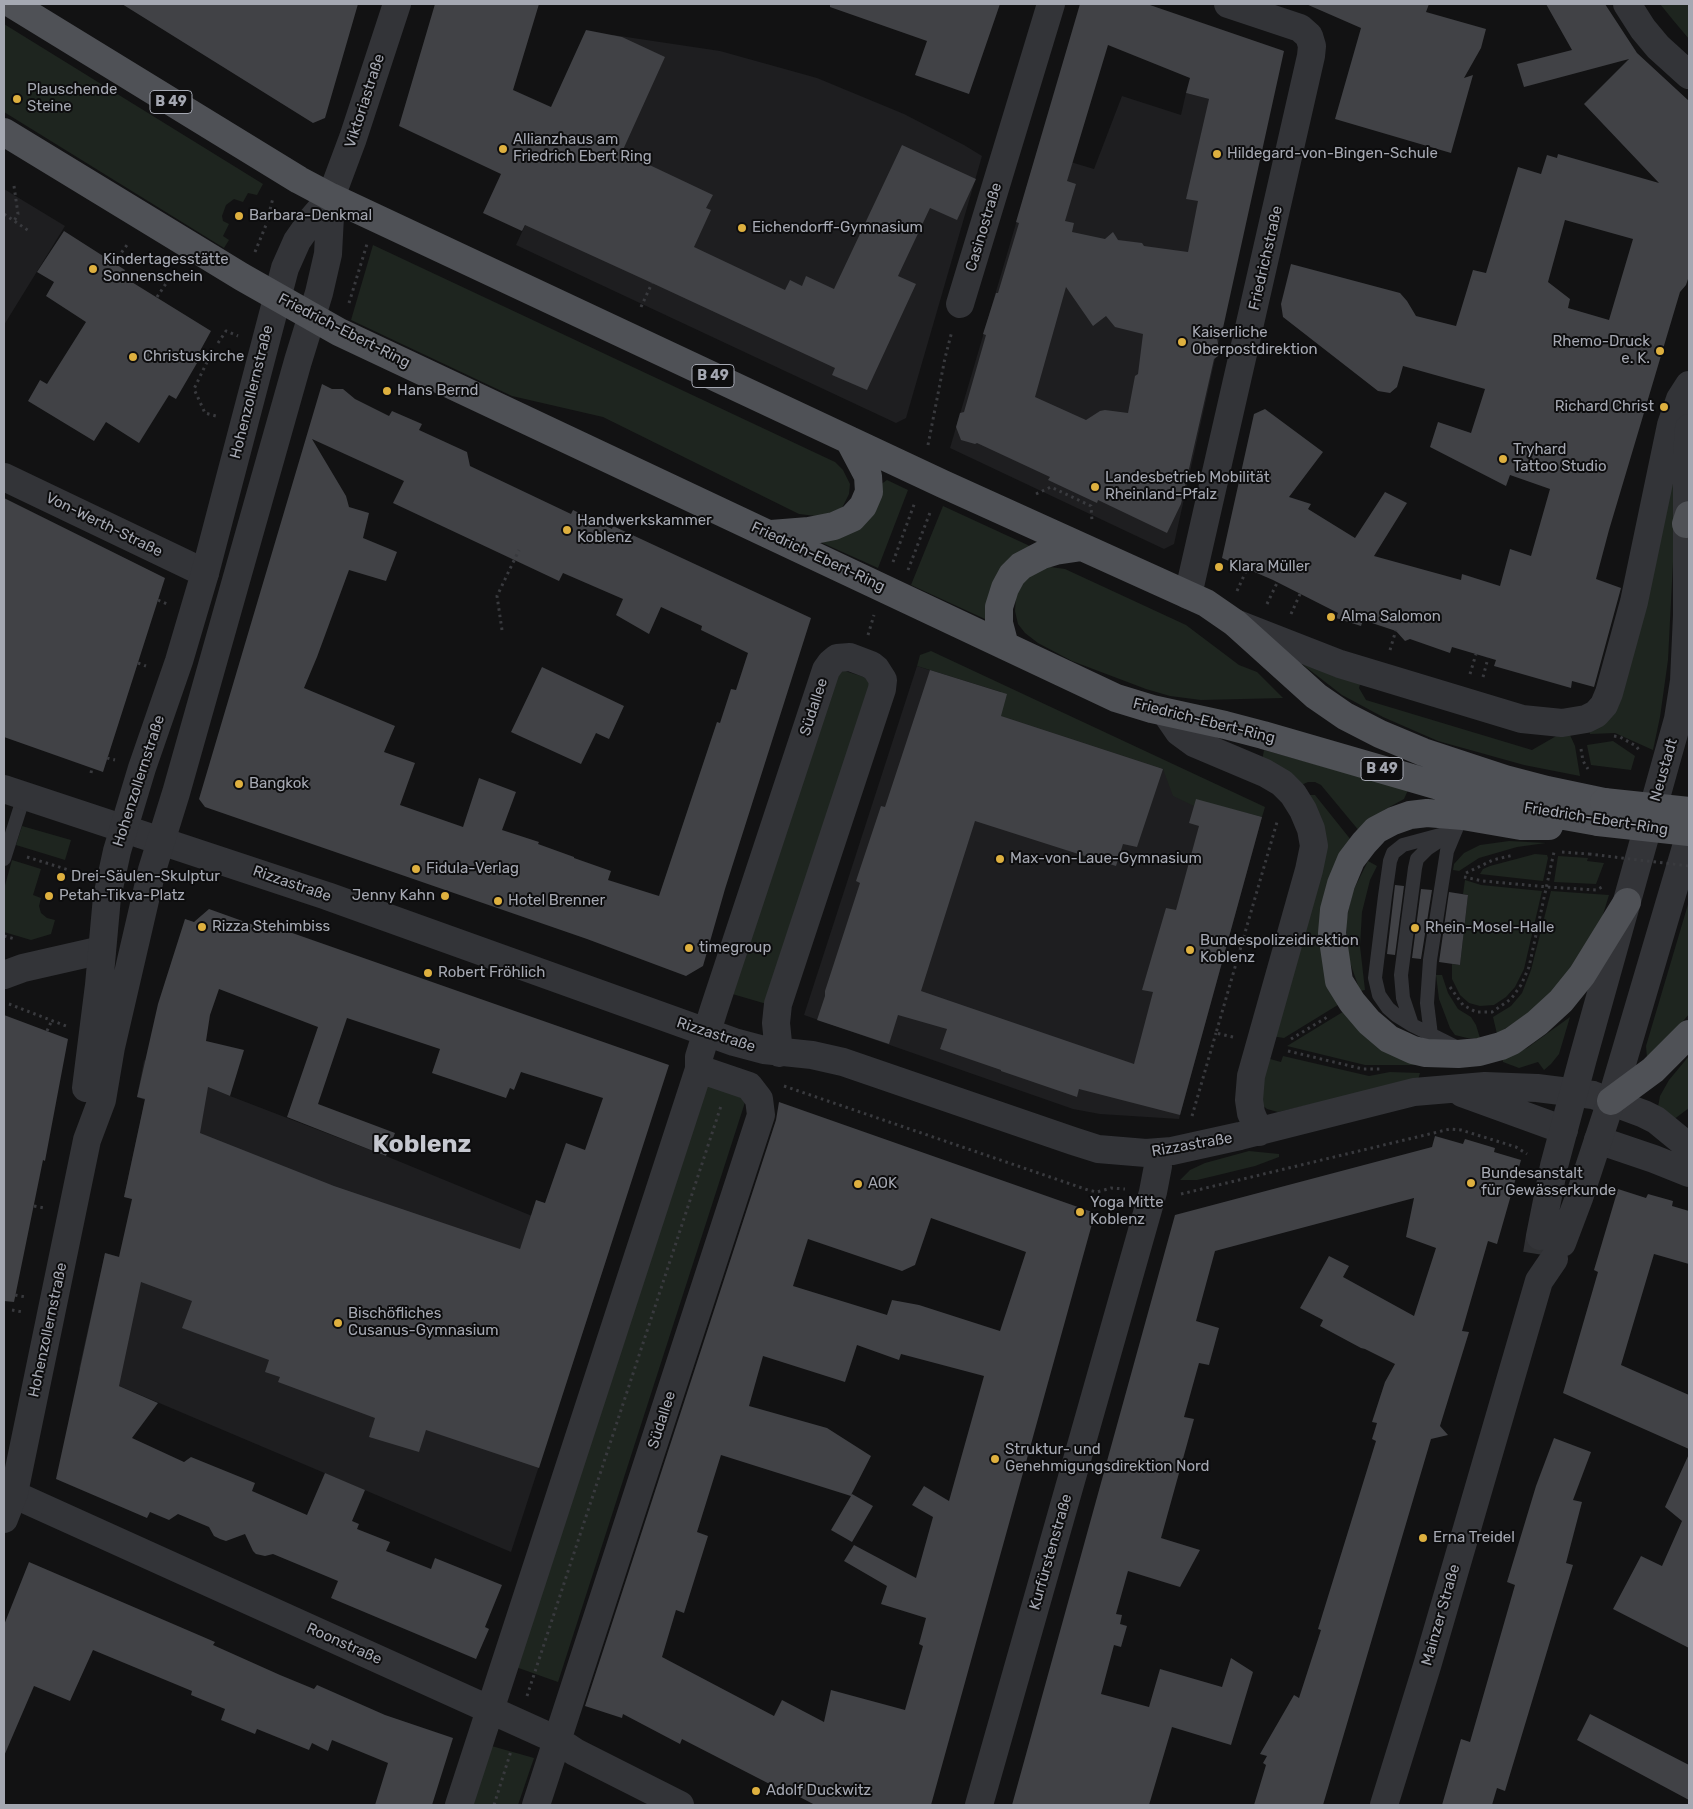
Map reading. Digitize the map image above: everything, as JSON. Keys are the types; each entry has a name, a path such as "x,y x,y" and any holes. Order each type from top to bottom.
{"main road":[{"name":"Friedrich-Ebert-Ring","path":"12,4 293,177 331,197 849,440 1206,603 1235,623 1316,696 1345,716 1380,734 1422,752 1505,779 1547,790 1601,812 1689,832"},
{"name":"Friedrich-Ebert-Ring","path":"4,132 276,297 339,332 1116,698 1166,713 1225,724 1477,797 1542,812 1689,811"},
{"path":"770,534 834,526 852,518 863,506 870,485 861,461 849,440"},
{"path":"1005,646 999,623 999,607 1005,588 1012,575 1021,566 1042,555 1082,547"},
{"path":"1601,812 1538,827 1503,824 1459,824 1427,813 1410,815 1376,830 1351,860 1341,884 1334,910 1332,933 1339,981 1352,1002 1379,1032 1400,1045 1426,1053 1470,1053 1493,1049 1507,1044 1525,1032 1561,1001 1582,975 1627,902"},
{"path":"1611,1101 1653,1070 1689,1034"}],"street":[{"name":"Viktoriastraße","path":"331,197 353,138 397,4"},
{"name":"Casinostraße","path":"960,304 1051,4"},
{"name":"Friedrichstraße","path":"1188,595 1312,46 1309,36 1300,28 1228,4"},
{"path":"1627,4 1643,29 1658,47 1689,75"},
{"name":"Hohenzollernstraße","path":"87,1140 84,1098 98,994 110,880 124,829 205,573 285,268 297,241 331,197"},
{"name":"Hohenzollernstraße","path":"4,1519 87,1140 102,1100 111,1048 152,870 234,591 296,368 320,293 328,254 331,197"},
{"path":"1577,732 1586,719 1596,714 1604,705 1609,694 1634,602 1671,425 1680,399 1689,385"},
{"name":"Neustadt","path":"1564,1130 1678,719 1684,681 1687,615 1687,455 1689,428"},
{"name":"Von-Werth-Straße","path":"4,476 205,573"},
{"name":"Friedrich-Ebert-Ring","path":"1235,623 1340,664 1522,719 1577,732"},
{"name":"Südallee","path":"459,1805 699,1069 699,1057 826,670 836,658 850,657 871,665 876,669 882,680 882,689 778,1004 776,1023 779,1053"},
{"path":"1166,713 1179,732 1194,743 1265,773 1282,783 1293,794 1304,810 1312,829 1314,846 1310,870 1251,1076 1249,1100 1251,1113 1258,1132"},
{"name":"Rizzastraße","path":"14,793 327,896 753,1048 843,1062 1087,1146 1120,1151 1158,1153 1191,1148 1407,1094 1485,1086 1574,1091 1593,1095 1632,1108 1656,1120 1689,1147"},
{"path":"1598,1140 1689,837"},
{"path":"4,975 23,968 102,950"},
{"name":"Südallee","path":"536,1805 761,1115 761,1107 755,1093 749,1086 699,1069"},
{"name":"Rizzastraße","path":"1444,1089 1482,1100 1564,1130 1654,1159 1689,1174"},
{"name":"Mainzer Straße","path":"1548,1248 1554,1166 1564,1130"},
{"name":"Mainzer Straße","path":"1384,1805 1539,1281 1536,1271 1579,1198 1598,1140"},
{"name":"Kurfürstenstraße","path":"979,1805 1153,1192 1158,1166 1158,1153"},
{"name":"Roonstraße","path":"9,1492 557,1740 575,1752 680,1805"}],"lane":[{"path":"5,855 14,793"},
{"path":"1412,1025 1403,998 1401,975 1417,859 1426,849 1459,824"},
{"path":"1459,824 1404,845 1393,853 1390,861 1376,953 1375,978 1376,987 1382,1001 1396,1015 1412,1025 1470,1053"},
{"path":"1431,1034 1427,1003 1428,980 1442,873 1447,851 1459,824"}],"path":[{"path":"14,186 18,214 14,221"},
{"path":"252,258 266,225 275,194"},
{"path":"4,214 30,231"},
{"path":"348,306 367,242"},
{"path":"114,263 126,244"},
{"path":"156,297 173,273"},
{"path":"641,306 652,283"},
{"path":"926,452 944,358 960,304"},
{"path":"218,343 226,331 243,339"},
{"path":"207,362 194,389 205,413 221,418"},
{"path":"1034,495 1051,487 1091,506 1092,522"},
{"path":"1072,497 1073,492"},
{"path":"891,566 915,501"},
{"path":"907,572 932,510"},
{"path":"502,630 497,596 519,550"},
{"path":"1238,591 1247,569"},
{"path":"1267,604 1277,583"},
{"path":"1291,615 1300,594"},
{"path":"158,600 168,604"},
{"path":"1390,650 1396,630"},
{"path":"1470,674 1476,654"},
{"path":"1483,677 1488,658"},
{"path":"138,663 147,667"},
{"path":"1577,732 1583,761 1588,769 1596,770"},
{"path":"107,758 115,760"},
{"path":"91,773 92,768"},
{"path":"1188,1120 1193,1116 1278,818"},
{"path":"1546,851 1589,854 1689,866"},
{"path":"1450,985 1462,1005 1476,1012 1492,1012 1511,999 1521,985 1529,967 1555,852"},
{"path":"1519,854 1493,860 1459,876 1483,881 1596,890"},
{"path":"5,855 72,871"},
{"path":"1284,1043 1352,1002"},
{"path":"7,1003 68,1027"},
{"path":"47,1031 52,1020"},
{"path":"1216,1033 1241,1040"},
{"path":"526,1703 730,1079"},
{"path":"779,1084 1088,1190 1097,1192 1111,1188"},
{"path":"1174,1193 1185,1194 1450,1129 1461,1130 1516,1147 1533,1158 1554,1166"},
{"path":"34,1206 44,1208"},
{"path":"15,1295 26,1298"},
{"path":"12,1310 23,1312"},
{"path":"494,1805 514,1743"}],"shaded area":[{"path":"1660,4 1689,4 1689,39 1673,20"},
{"path":"4,24 263,184 257,195 248,193 243,202 234,199 226,205 222,216 223,221 229,224 223,236 229,240 224,248 4,112"},
{"name":"Eichendorff-Gymnasium","path":"613,35 720,51 817,78 904,114 982,156 906,418 896,423 516,245"},
{"name":"Kaiserliche Oberpostdirektion","path":"1186,93 1229,104 1223,328 1174,544 1164,549 950,448 1037,152 1094,169 1122,96 1181,115"},
{"path":"4,189 65,226 4,325"},
{"path":"373,245 835,462 843,470 850,484 849,494 842,508 829,514 816,516 799,514 603,417 512,396 351,320"},
{"path":"1674,472 1673,562 1668,660 1653,750 1615,733 1590,734 1589,730"},
{"path":"887,480 908,490 878,568 807,536"},
{"path":"943,506 1032,547 985,619 911,585"},
{"path":"1050,567 1065,569 1186,625 1239,665 1257,672 1283,698 1201,700 1170,696 1072,661 1038,643 1025,633 1018,624 1015,611 1016,596 1023,583 1034,572"},
{"path":"931,651 1265,807 1262,817 1196,800 1194,806 1173,796 1163,769 995,714 1001,692 917,666 920,655"},
{"path":"1302,664 1362,678 1359,688 1366,700 1532,750 1558,735 1570,735 1575,746 1580,776 1524,765 1438,741 1383,717 1342,695"},
{"name":"Max-von-Laue-Gymnasium","path":"917,666 1001,693 1163,769 1196,799 1262,817 1179,1119 1100,1114 1073,1109 804,1015"},
{"path":"845,671 864,677 872,684 770,1005 729,993 834,673"},
{"path":"1613,741 1635,756 1631,770 1591,765 1587,745"},
{"path":"1264,750 1408,790 1404,799 1384,810 1360,832 1321,785 1315,782 1308,782 1299,786 1262,761"},
{"path":"1310,795 1315,795 1351,840 1341,1003 1284,1038 1271,1036"},
{"path":"22,826 71,840 65,860 16,845"},
{"path":"1509,841 1546,843 1517,847 1479,858 1459,871 1453,870 1454,864 1464,853 1480,845"},
{"path":"1535,854 1547,855 1548,858 1543,881 1480,874 1483,869 1490,866"},
{"path":"1558,856 1588,858 1587,861 1604,863 1596,884 1554,882"},
{"path":"12,860 41,869 33,895 41,898 39,906 41,913 47,918 55,920 51,934 31,940 4,932 4,889"},
{"path":"1368,861 1377,866 1370,880 1362,912 1360,946 1365,990 1360,991 1347,954 1346,921 1353,891"},
{"path":"1465,880 1481,885 1542,891 1524,969 1515,987 1506,997 1494,1005 1480,1006 1469,1003 1460,995 1452,979 1452,964 1460,965 1468,895 1463,894"},
{"path":"1551,891 1609,895 1597,934 1556,995 1497,1034 1493,1017 1511,1006 1522,993 1531,970"},
{"path":"1689,901 1689,1014 1670,1037 1647,1058 1646,1046"},
{"path":"1436,975 1442,975 1448,993 1458,1009 1471,1017 1480,1038 1467,1038 1455,1035 1450,1028 1439,999"},
{"path":"1346,1010 1431,1065 1365,1065 1287,1046"},
{"path":"1570,1017 1559,1054 1544,1070 1538,1062 1519,1068 1503,1062 1502,1058 1527,1048"},
{"path":"1283,1056 1369,1076 1390,1072 1420,1073 1418,1080 1278,1112 1267,1109 1261,1104 1263,1057 1281,1062"},
{"path":"1689,1056 1689,1108 1673,1120 1658,1107 1660,1096 1669,1080"},
{"name":"Bischöfliches Cusanus-Gymnasium","path":"144,1060 230,1096 386,1156 610,1248 511,1552 79,1369 105,1253 123,1258 136,1200 124,1197 145,1100 137,1097"},
{"path":"707,1079 748,1093 558,1682 513,1666"},
{"path":"1249,1151 1279,1154 1279,1157 1255,1166 1197,1180 1180,1180 1190,1170 1205,1163"},
{"path":"488,1745 534,1758 518,1805 469,1805"}],"building":[{"path":"122,4 358,4 325,118 313,123"},
{"path":"435,4 539,4 513,90 551,107 586,30 622,37 665,57 622,152 713,195 706,208 711,210 694,247 785,290 790,280 802,286 806,276 834,289 902,145 976,179 957,220 930,208 898,276 916,284 867,390 832,375 835,368 652,283 525,225 522,231 483,213 501,174 399,126"},
{"path":"830,4 1000,4 969,94 915,75 927,41 830,7"},
{"name":"Kaiserliche Oberpostdirektion","path":"1080,4 1147,4 1284,51 1223,328 1216,333 1219,349 1218,356 1214,359 1181,504 1167,533 1098,500 1097,503 1048,480 1050,477 977,443 961,440 956,427 960,413 964,412 986,335 983,334 996,293 998,293 1019,223 1016,222","holes":["1108,45 1190,78 1186,93 1209,99 1186,199 1198,201 1188,252 1144,246 1142,243 1118,240 1113,232 1105,239 1072,232 1074,223 1065,221 1076,184 1067,181","1066,287 1093,326 1106,316 1115,327 1143,334 1138,374 1135,376 1128,413 1105,410 1086,420 1035,397"]},
{"path":"1306,4 1429,4 1426,12 1486,29 1481,48 1464,78 1473,75 1451,153 1335,119 1361,28"},
{"path":"1546,4 1605,4 1637,53 1689,101 1689,276 1686,285 1680,292 1596,579 1621,588 1594,687 1572,681 1571,688 1494,666 1496,660 1452,647 1450,653 1410,639 1405,641 1396,631 1363,620 1361,626 1336,618 1338,613 1273,580 1222,558 1254,414 1265,409 1323,452 1289,497 1311,504 1308,509 1355,538 1385,492 1407,503 1374,556 1461,580 1462,574 1500,586 1510,549 1531,556 1550,489 1510,475 1506,486 1430,447 1438,422 1471,433 1485,389 1403,366 1397,387 1390,393 1378,391 1283,317 1281,304 1291,264 1400,293 1416,316 1456,326 1473,270 1486,273 1518,167 1541,174 1547,155 1557,158 1558,154 1659,183 1584,104 1629,59 1524,87 1517,64 1572,50","holes":["1565,220 1633,239 1609,320 1568,308 1570,299 1548,282"]},
{"name":"Christuskirche","path":"64,231 125,270 122,276 211,331 200,351 204,351 176,399 169,395 139,443 106,422 94,441 28,401 40,380 47,384 86,322 46,296 54,282 37,272"},
{"path":"322,384 332,389 343,389 355,399 389,416 392,411 422,424 419,430 467,452 470,466 571,514 573,510 612,529 613,526 811,618 725,889 703,966 686,976 587,939 205,807 199,799","holes":["312,439 404,481 393,503 559,581 563,573 623,599 616,615 649,634 661,607 702,626 701,630 748,653 736,690 731,689 720,723 717,722 659,896 608,880 611,871 538,844 539,842 502,830 516,792 479,778 463,827 400,805 415,763 384,752 395,726 304,688 349,570 386,581 397,552 363,538 369,513 349,507 346,496"]},
{"path":"4,498 165,578 103,772 4,737"},
{"path":"542,667 624,706 609,739 596,733 581,764 511,732"},
{"path":"930,670 1007,694 1001,716 1163,769 1137,847 1123,844 1116,866 975,821 921,991 1134,1064 1153,992 1142,990 1166,908 1176,910 1199,826 1189,823 1196,799 1262,817 1180,1115 1079,1089 1077,1097 1001,1071 940,1049 947,1029 898,1015 889,1044 817,1020 860,883 856,881 881,806 885,807"},
{"path":"1395,885 1404,886 1395,955 1387,954"},
{"path":"1421,889 1432,890 1421,959 1412,958"},
{"path":"1449,892 1468,895 1460,965 1439,962"},
{"path":"209,909 276,933 278,928 669,1065 539,1468 426,1430 419,1452 369,1437 375,1418 278,1382 280,1377 265,1372 269,1360 182,1328 192,1301 141,1282 119,1386 158,1403 132,1438 184,1462 191,1457 255,1483 252,1491 307,1515 325,1473 365,1490 352,1521 359,1524 357,1529 390,1542 386,1551 431,1569 435,1558 502,1585 485,1627 489,1629 476,1659 331,1598 338,1581 273,1554 265,1556 256,1554 245,1534 226,1541 214,1536 209,1527 178,1514 169,1520 150,1512 147,1518 56,1479 105,1253 119,1257 132,1199 124,1197 145,1099 137,1097 158,1004 185,919 194,922","holes":["219,989 318,1027 287,1117 386,1156 395,1133 318,1104 347,1018 440,1049 432,1073 506,1098 510,1088 514,1090 521,1072 603,1098 585,1150 566,1143 545,1203 536,1200 520,1249 334,1186 200,1133 208,1087 230,1096 244,1050 206,1041 210,1015"]},
{"path":"4,1015 68,1039 45,1161 43,1160 14,1302 4,1301"},
{"path":"779,1102 1095,1213 931,1805 815,1805 794,1794 793,1796 682,1739 680,1744 623,1714 622,1718 585,1706 776,1120","holes":["931,1218 1026,1252 1000,1331 919,1305 892,1300 887,1315 793,1286 808,1239 902,1271 915,1265","857,1345 899,1360 901,1354 984,1376 949,1501 924,1486 912,1505 933,1517 916,1578 854,1545 844,1561 887,1586 881,1604 926,1618 919,1644 923,1646 905,1710 831,1690 824,1722 782,1700 774,1716 662,1657 676,1610 684,1613 708,1536 697,1532 721,1455 851,1496 831,1530 852,1542 873,1506 851,1495 871,1456 827,1428 749,1406 763,1356 845,1382"]},
{"path":"1435,1136 1463,1144 1465,1139 1495,1148 1494,1152 1521,1160 1497,1244 1488,1241 1462,1331 1469,1332 1440,1426 1448,1435 1431,1439 1323,1805 1254,1805 1266,1765 1263,1763 1267,1756 1260,1754 1294,1695 1299,1698 1321,1630 1318,1629 1376,1441 1372,1439 1377,1423 1372,1422 1385,1382 1395,1364 1320,1326 1323,1320 1300,1308 1329,1256 1349,1266 1343,1277 1414,1316 1436,1248 1406,1237 1414,1198 1215,1251 1196,1321 1219,1328 1209,1365 1199,1363 1184,1417 1194,1419 1161,1538 1200,1550 1180,1587 1128,1571 1116,1614 1122,1615 1120,1624 1127,1626 1121,1647 1114,1645 1101,1694 1149,1707 1160,1669 1222,1687 1231,1658 1253,1672 1231,1745 1172,1727 1149,1805 1012,1805 1175,1215 1432,1147"},
{"path":"1618,1189 1646,1198 1648,1194 1673,1201 1672,1206 1689,1211 1689,1264 1654,1254 1621,1365 1689,1395 1689,1449 1563,1393 1598,1272 1594,1270"},
{"path":"1554,1438 1591,1452 1573,1500 1582,1502 1566,1563 1573,1565 1505,1791 1497,1788 1492,1805 1442,1805 1461,1739 1470,1742 1515,1585 1507,1582 1536,1486"},
{"path":"1689,1454 1689,1648 1613,1609 1641,1556 1662,1566 1682,1521 1665,1507"},
{"path":"29,1562 215,1642 213,1645 280,1675 314,1689 317,1685 385,1715 453,1738 432,1805 375,1805 388,1763 332,1740 328,1751 312,1743 309,1750 257,1729 255,1734 221,1720 225,1709 191,1695 192,1691 93,1650 70,1701 34,1686 4,1756 4,1625"},
{"path":"1590,1714 1689,1765 1689,1800 1577,1740"}],"tunnel":[{"path":"1537,1254 1540,1236"}],"place":[{"name":"Plauschende Steine","path":"17,99"},
{"name":"Allianzhaus am Friedrich Ebert Ring","path":"503,149"},
{"name":"Hildegard-von-Bingen-Schule","path":"1217,154"},
{"name":"Barbara-Denkmal","path":"239,216"},
{"name":"Eichendorff-Gymnasium","path":"742,228"},
{"name":"Kindertagesstätte Sonnenschein","path":"93,269"},
{"name":"Kaiserliche Oberpostdirektion","path":"1182,342"},
{"name":"Rhemo-Druck e. K.","path":"1660,351"},
{"name":"Christuskirche","path":"133,357"},
{"name":"Hans Bernd","path":"387,391"},
{"name":"Richard Christ","path":"1664,407"},
{"name":"Tryhard Tattoo Studio","path":"1503,459"},
{"name":"Landesbetrieb Mobilität Rheinland-Pfalz","path":"1095,487"},
{"name":"Handwerkskammer Koblenz","path":"567,530"},
{"name":"Klara Müller","path":"1219,567"},
{"name":"Alma Salomon","path":"1331,617"},
{"name":"Bangkok","path":"239,784"},
{"name":"Max-von-Laue-Gymnasium","path":"1000,859"},
{"name":"Fidula-Verlag","path":"416,869"},
{"name":"Drei-Säulen-Skulptur","path":"61,877"},
{"name":"Petah-Tikva-Platz","path":"49,896"},
{"name":"Jenny Kahn","path":"445,896"},
{"name":"Hotel Brenner","path":"498,901"},
{"name":"Rizza Stehimbiss","path":"202,927"},
{"name":"Rhein-Mosel-Halle","path":"1415,928"},
{"name":"timegroup","path":"689,948"},
{"name":"Bundespolizeidirektion Koblenz","path":"1190,950"},
{"name":"Robert Fröhlich","path":"428,973"},
{"name":"Bundesanstalt für Gewässerkunde","path":"1471,1183"},
{"name":"AOK","path":"858,1184"},
{"name":"Yoga Mitte Koblenz","path":"1080,1212"},
{"name":"Bischöfliches Cusanus-Gymnasium","path":"338,1323"},
{"name":"Struktur- und Genehmigungsdirektion Nord","path":"995,1459"},
{"name":"Erna Treidel","path":"1423,1538"},
{"name":"Adolf Duckwitz","path":"756,1791"}],"district":[{"name":"Koblenz","path":"422,1145"}]}
